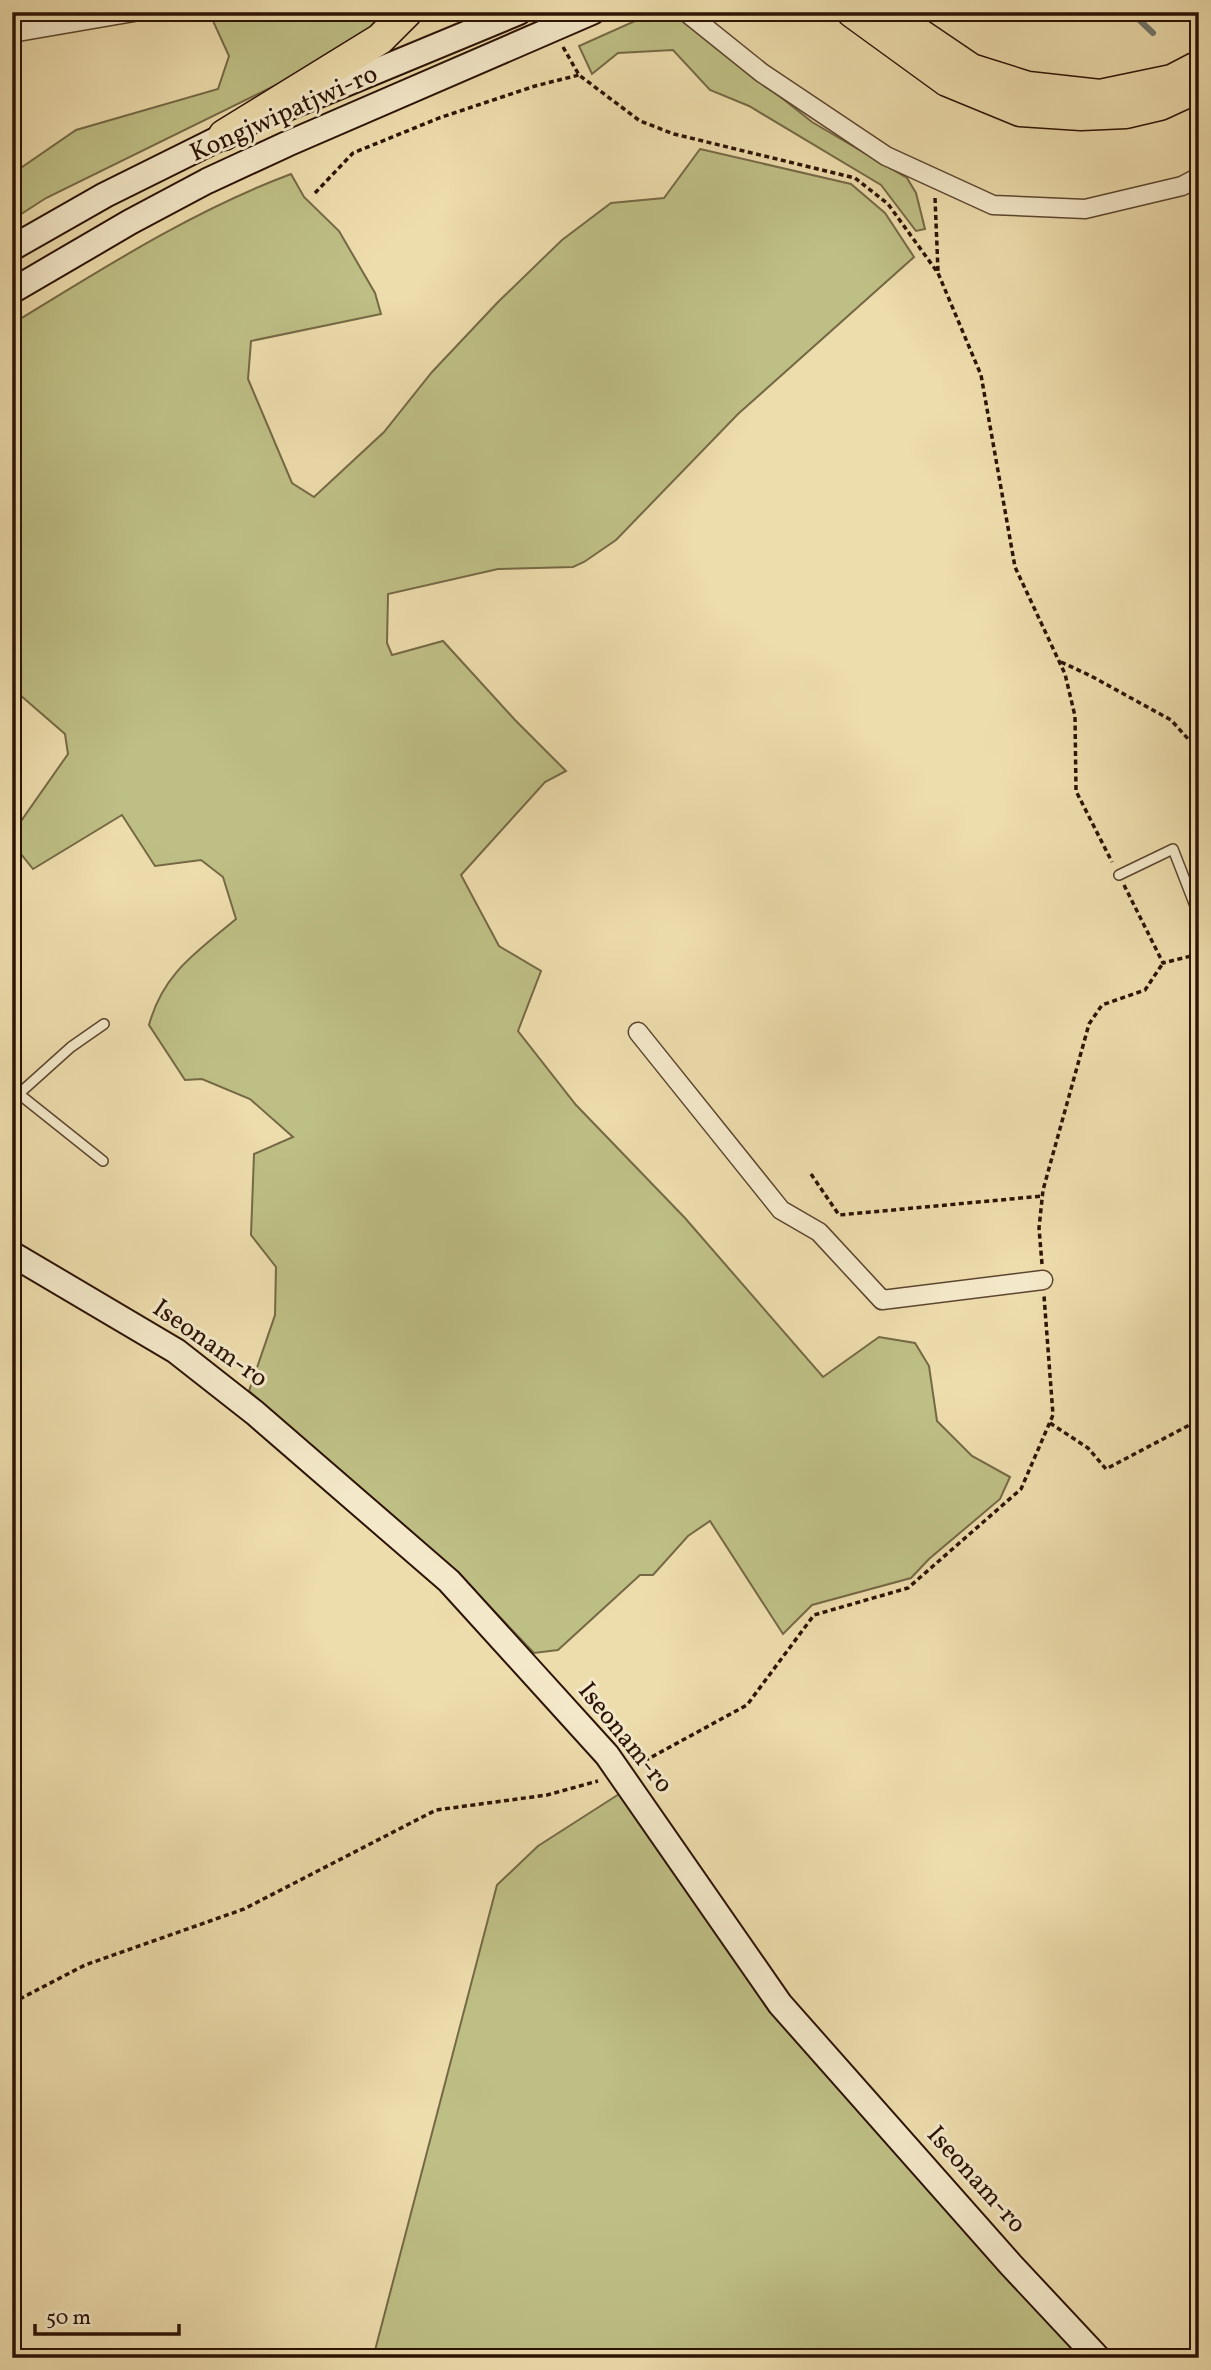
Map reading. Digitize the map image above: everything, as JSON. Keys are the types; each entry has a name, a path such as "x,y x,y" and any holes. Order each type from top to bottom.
{"highway":[{"path":"224,135 380,39 407,12"},
{"path":"852,12 947,81 1020,111 1081,115 1126,113 1160,105 1199,87"},
{"path":"887,12 971,69 1028,87 1100,95 1172,80 1199,67"}],"main road":[{"name":"Kongjwipatjwi-ro","path":"12,248 104,195 224,135 519,12"},
{"name":"Kongjwipatjwi-ro","path":"12,291 130,222 207,181 592,12"},
{"name":"Iseonam-ro","path":"12,1254 176,1351 256,1413 449,1581 607,1755 780,2004 1098,2358"}],"street":[{"path":"12,33 134,12"},
{"path":"687,12 762,73 886,156 993,205 1085,209 1182,186 1199,177"},
{"path":"638,1032 781,1210 819,1232 882,1300 1043,1280"}],"lane":[{"path":"1119,875 1173,849 1199,916"},
{"path":"103,1161 16,1097 71,1047 104,1024"}],"path":[{"path":"553,29 579,75 640,121 674,134 855,178 888,204 938,273 981,375 1015,567 1065,674 1075,716 1076,791 1163,963"},
{"path":"315,192 353,152 439,118 535,86 579,75"},
{"path":"934,178 938,273"},
{"path":"1059,661 1171,720 1199,751"},
{"path":"12,2003 85,1965 244,1909 436,1810 547,1795 621,1774 747,1705 814,1615 908,1588 1021,1489 1053,1415 1039,1228 1042,1196 1088,1024 1102,1005 1145,990 1163,963 1199,954"},
{"path":"811,1174 839,1215 1042,1196"},
{"path":"1050,1423 1088,1448 1106,1469 1199,1420"}],"green space":[{"path":"212,12 387,12 379,22 319,64 46,198 12,220 12,174 76,130 218,89 229,56 213,21"},
{"path":"655,12 668,12 690,25 812,122 907,178 916,193 925,229 916,231 881,185 749,106 710,90 673,50 618,53 592,74 579,46"},
{"path":"700,149 851,184 885,213 914,257 738,414 616,540 573,567 498,569 388,594 387,643 392,655 443,641 566,771 545,782 461,875 499,946 541,971 518,1031 576,1105 685,1218 823,1377 879,1337 915,1343 929,1366 937,1421 972,1456 1010,1477 1000,1499 929,1559 911,1578 812,1605 783,1634 710,1521 688,1536 653,1575 640,1575 558,1650 534,1653 457,1572 249,1391 275,1315 276,1267 251,1235 254,1154 293,1137 250,1099 202,1079 185,1080 149,1025 155,1007 172,977 195,953 236,919 223,877 201,860 155,866 122,815 33,869 13,844 19,824 68,754 65,734 12,688 12,324 183,223 291,174 304,197 339,231 375,293 381,314 251,341 248,379 292,483 314,497 384,432 432,372 562,240 611,203 664,198"},
{"path":"630,1787 780,2004 1087,2358 373,2358 497,1885 538,1846"}],"waterway":[{"path":"1131,12 1153,33"}]}
